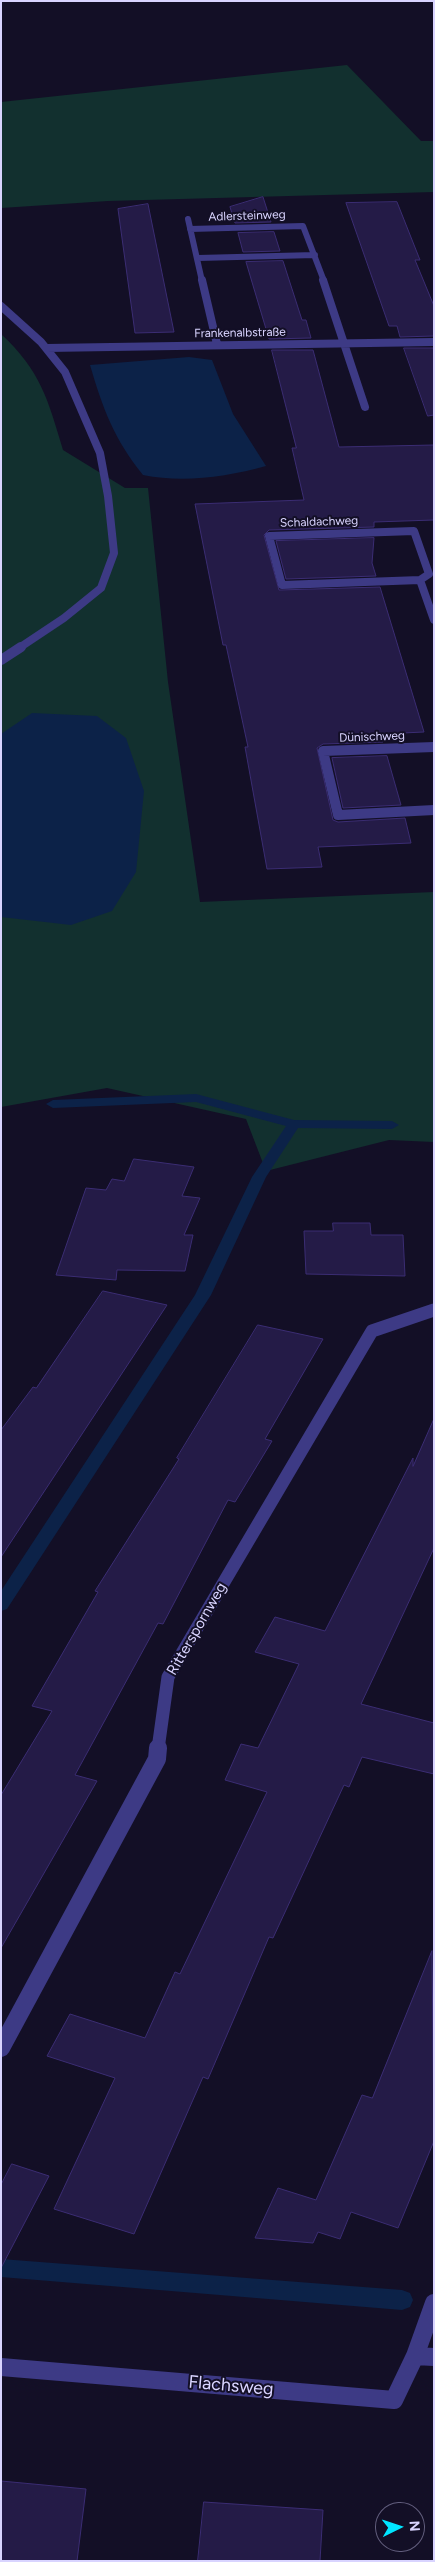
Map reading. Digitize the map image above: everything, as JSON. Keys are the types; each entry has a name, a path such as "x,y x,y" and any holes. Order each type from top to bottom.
{"street":[{"name":"Adlersteinweg","path":"188,219 217,344"},
{"name":"Adlersteinweg","path":"190,229 303,226 315,255 365,407"},
{"path":"198,258 315,255"},
{"path":"1,306 47,348 66,372 100,453 108,496 114,553 101,588 64,618 1,660"},
{"name":"Frankenalbstraße","path":"47,348 434,342"},
{"name":"Schaldachweg","path":"414,531 429,574 420,580 282,585 269,536 414,531"},
{"path":"420,580 434,620"},
{"name":"Dünischweg","path":"434,748 322,752 338,815 434,810"},
{"name":"Ritterspornweg","path":"1,2048 157,1759 168,1677 372,1331 434,1310"},
{"path":"434,2303 415,2356 434,2357"},
{"name":"Flachsweg","path":"1,2367 394,2400 415,2356"}],"green space":[{"path":"347,65 421,141 434,141 434,192 108,201 1,208 1,102"},
{"path":"1,334 25,361 41,387 53,416 63,450 125,488 148,488 168,682 200,902 434,892 434,1142 389,1140 266,1171 246,1119 107,1088 1,1107"}],"water":[{"path":"189,357 212,360 233,414 266,466 220,476 173,479 143,475 133,462 110,423 90,365"},
{"path":"32,713 97,716 126,738 144,791 136,872 112,911 71,925 1,917 1,734"}],"building":[{"path":"263,197 271,222 235,223 230,207"},
{"path":"397,202 420,260 415,260 434,306 434,336 400,337 397,326 389,326 346,203"},
{"path":"148,204 174,332 135,333 118,209"},
{"path":"274,232 280,251 243,252 238,233"},
{"path":"283,261 302,320 306,320 311,338 269,339 246,262"},
{"path":"404,348 434,348 434,415 428,416"},
{"path":"272,350 313,350 339,447 434,445 434,520 374,522 374,527 269,530 264,535 279,590 380,587 424,732 381,734 383,742 323,744 317,748 333,820 338,822 405,818 411,843 318,847 322,867 267,869 245,747 248,747 226,645 223,645 195,504 304,500 292,448 296,448"},
{"path":"374,538 372,563 376,576 286,579 276,541"},
{"path":"387,756 401,805 343,808 332,758"},
{"path":"134,1159 194,1167 182,1196 200,1198 184,1235 193,1235 185,1271 117,1270 116,1280 56,1275 86,1188 106,1190 112,1179 124,1181"},
{"path":"333,1223 370,1223 371,1235 403,1235 405,1276 306,1274 304,1231 333,1231"},
{"path":"103,1291 167,1305 1,1557 1,1430 33,1387 36,1388"},
{"path":"258,1325 323,1339 265,1439 272,1441 235,1502 228,1500 163,1624 158,1623 75,1775 97,1781 1,1948 1,1795 52,1711 32,1706 98,1592 95,1591 179,1459 177,1458"},
{"path":"434,1419 434,1548 361,1704 434,1723 434,1774 362,1757 349,1787 344,1785 273,1938 269,1937 208,2079 203,2077 134,2234 54,2209 115,2078 47,2056 70,2014 145,2038 175,1972 180,1974 267,1792 225,1780 241,1744 258,1748 299,1664 255,1652 275,1617 325,1631 413,1458 413,1466"},
{"path":"432,1951 434,2141 398,2228 351,2212 340,2239 318,2232 313,2243 255,2238 278,2188 316,2200 362,2095 372,2098"},
{"path":"12,2164 49,2176 1,2268 1,2185"},
{"path":"1,2481 86,2489 77,2561 1,2561"},
{"path":"204,2502 323,2510 320,2561 198,2561"}],"waterway":[{"path":"53,1104 196,1098 294,1124"},
{"path":"1,1605 203,1295 259,1177 294,1124"},
{"path":"294,1124 392,1125"},
{"path":"1,2268 402,2300"}]}
